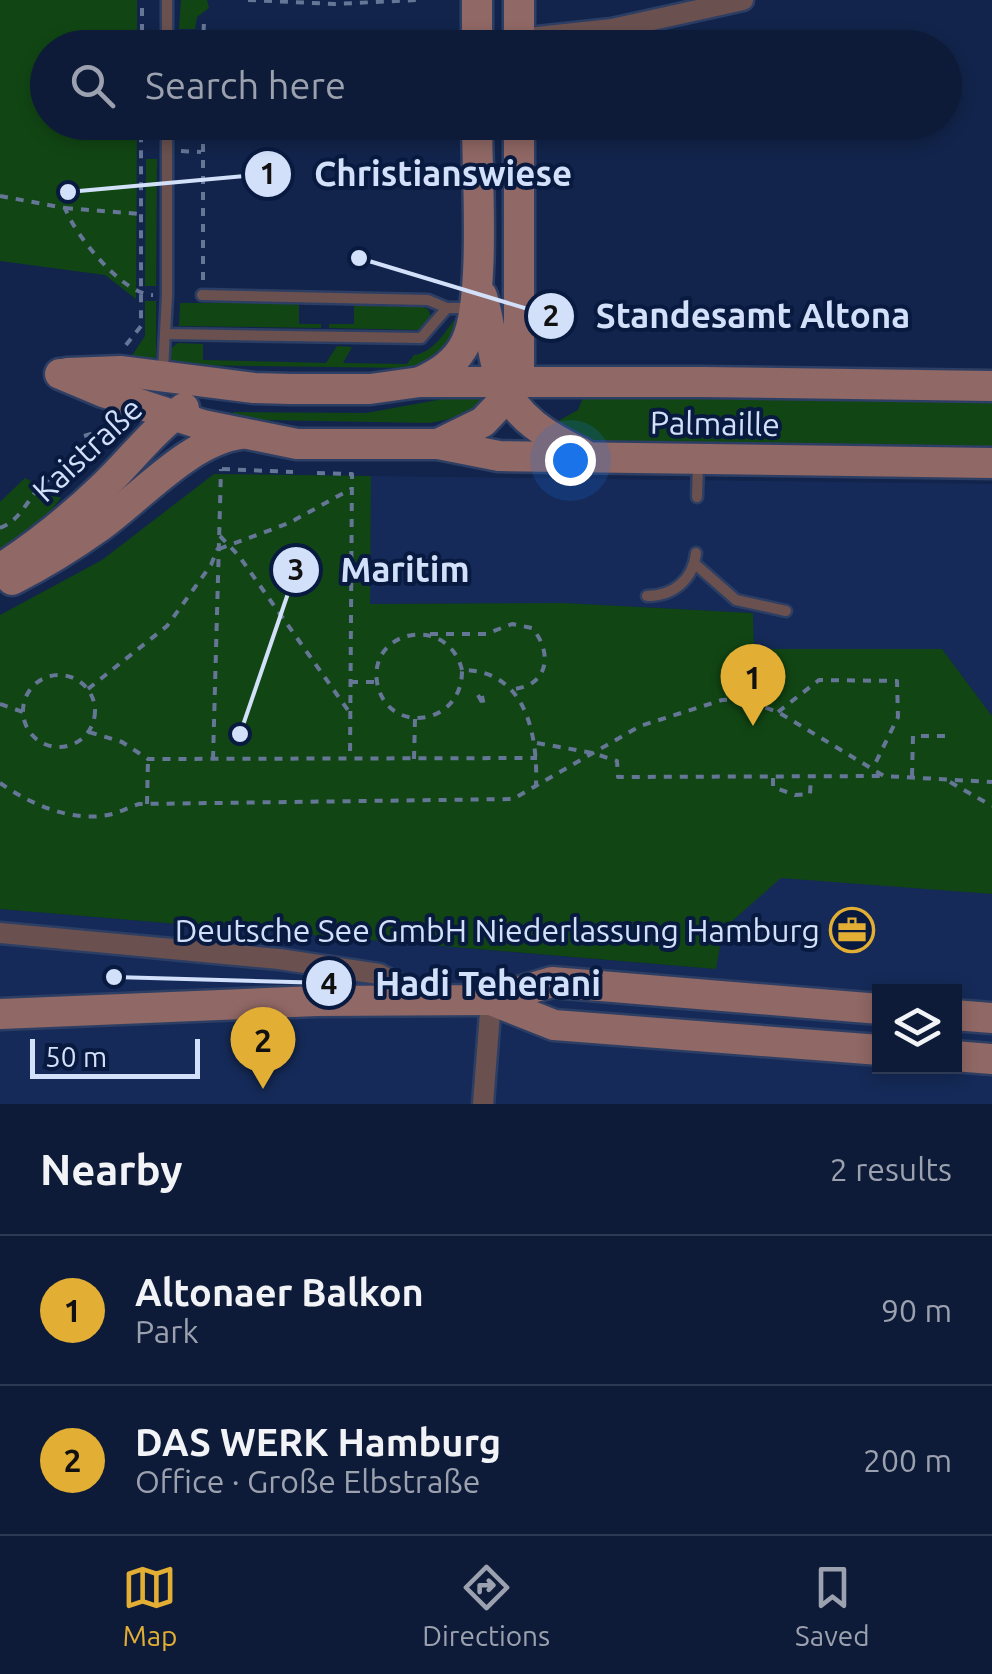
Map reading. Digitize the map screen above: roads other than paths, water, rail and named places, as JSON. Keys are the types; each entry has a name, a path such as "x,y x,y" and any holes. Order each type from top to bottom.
{"main road":[{"path":"477,0 477,30"},
{"path":"519,0 519,30"},
{"path":"420,382 438,374 460,353 467,340 476,140"},
{"path":"510,388 518,140"},
{"path":"466,298 520,412 552,439 588,456"},
{"name":"Palmaille","path":"992,386 702,382 510,388 420,382 370,389 254,388 120,370 60,374 249,434 297,444 438,444 499,456 992,463"},
{"name":"Palmaille","path":"162,376 187,387 192,414"},
{"name":"Palmaille","path":"192,414 254,388"},
{"name":"Palmaille","path":"438,444 471,430 510,388"},
{"name":"Kaistraße","path":"0,569 32,548 105,485 148,437 192,414 200,460"},
{"name":"Kaistraße","path":"0,586 52,559 200,460 217,440 249,434"},
{"path":"0,1014 490,1000 552,982 872,1008"},
{"path":"490,1000 554,1025 872,1049"},
{"path":"962,1016 992,1018"},
{"path":"962,1057 992,1059"}],"street":[{"path":"605,30 744,0"},
{"path":"0,933 280,959 379,974 424,999"},
{"path":"483,1104 490,1000"}],"lane":[{"path":"167,0 167,30"},
{"path":"162,376 168,140"},
{"path":"202,295 466,298"},
{"path":"166,330 420,338 466,298"},
{"path":"696,497 698,458"},
{"path":"647,596 664,596 681,585 696,559 736,600 786,611"}],"place":[{"name":"Christianswiese","path":"68,192"},
{"name":"Standesamt Altona","path":"359,258"},
{"name":"Altonaer Balkon","path":"753,726"},
{"name":"Maritim","path":"240,734"},
{"name":"Deutsche See GmbH Niederlassung Hamburg","path":"852,930"},
{"name":"Hadi Teherani","path":"114,977"},
{"name":"DAS WERK Hamburg","path":"263,1089"}]}
